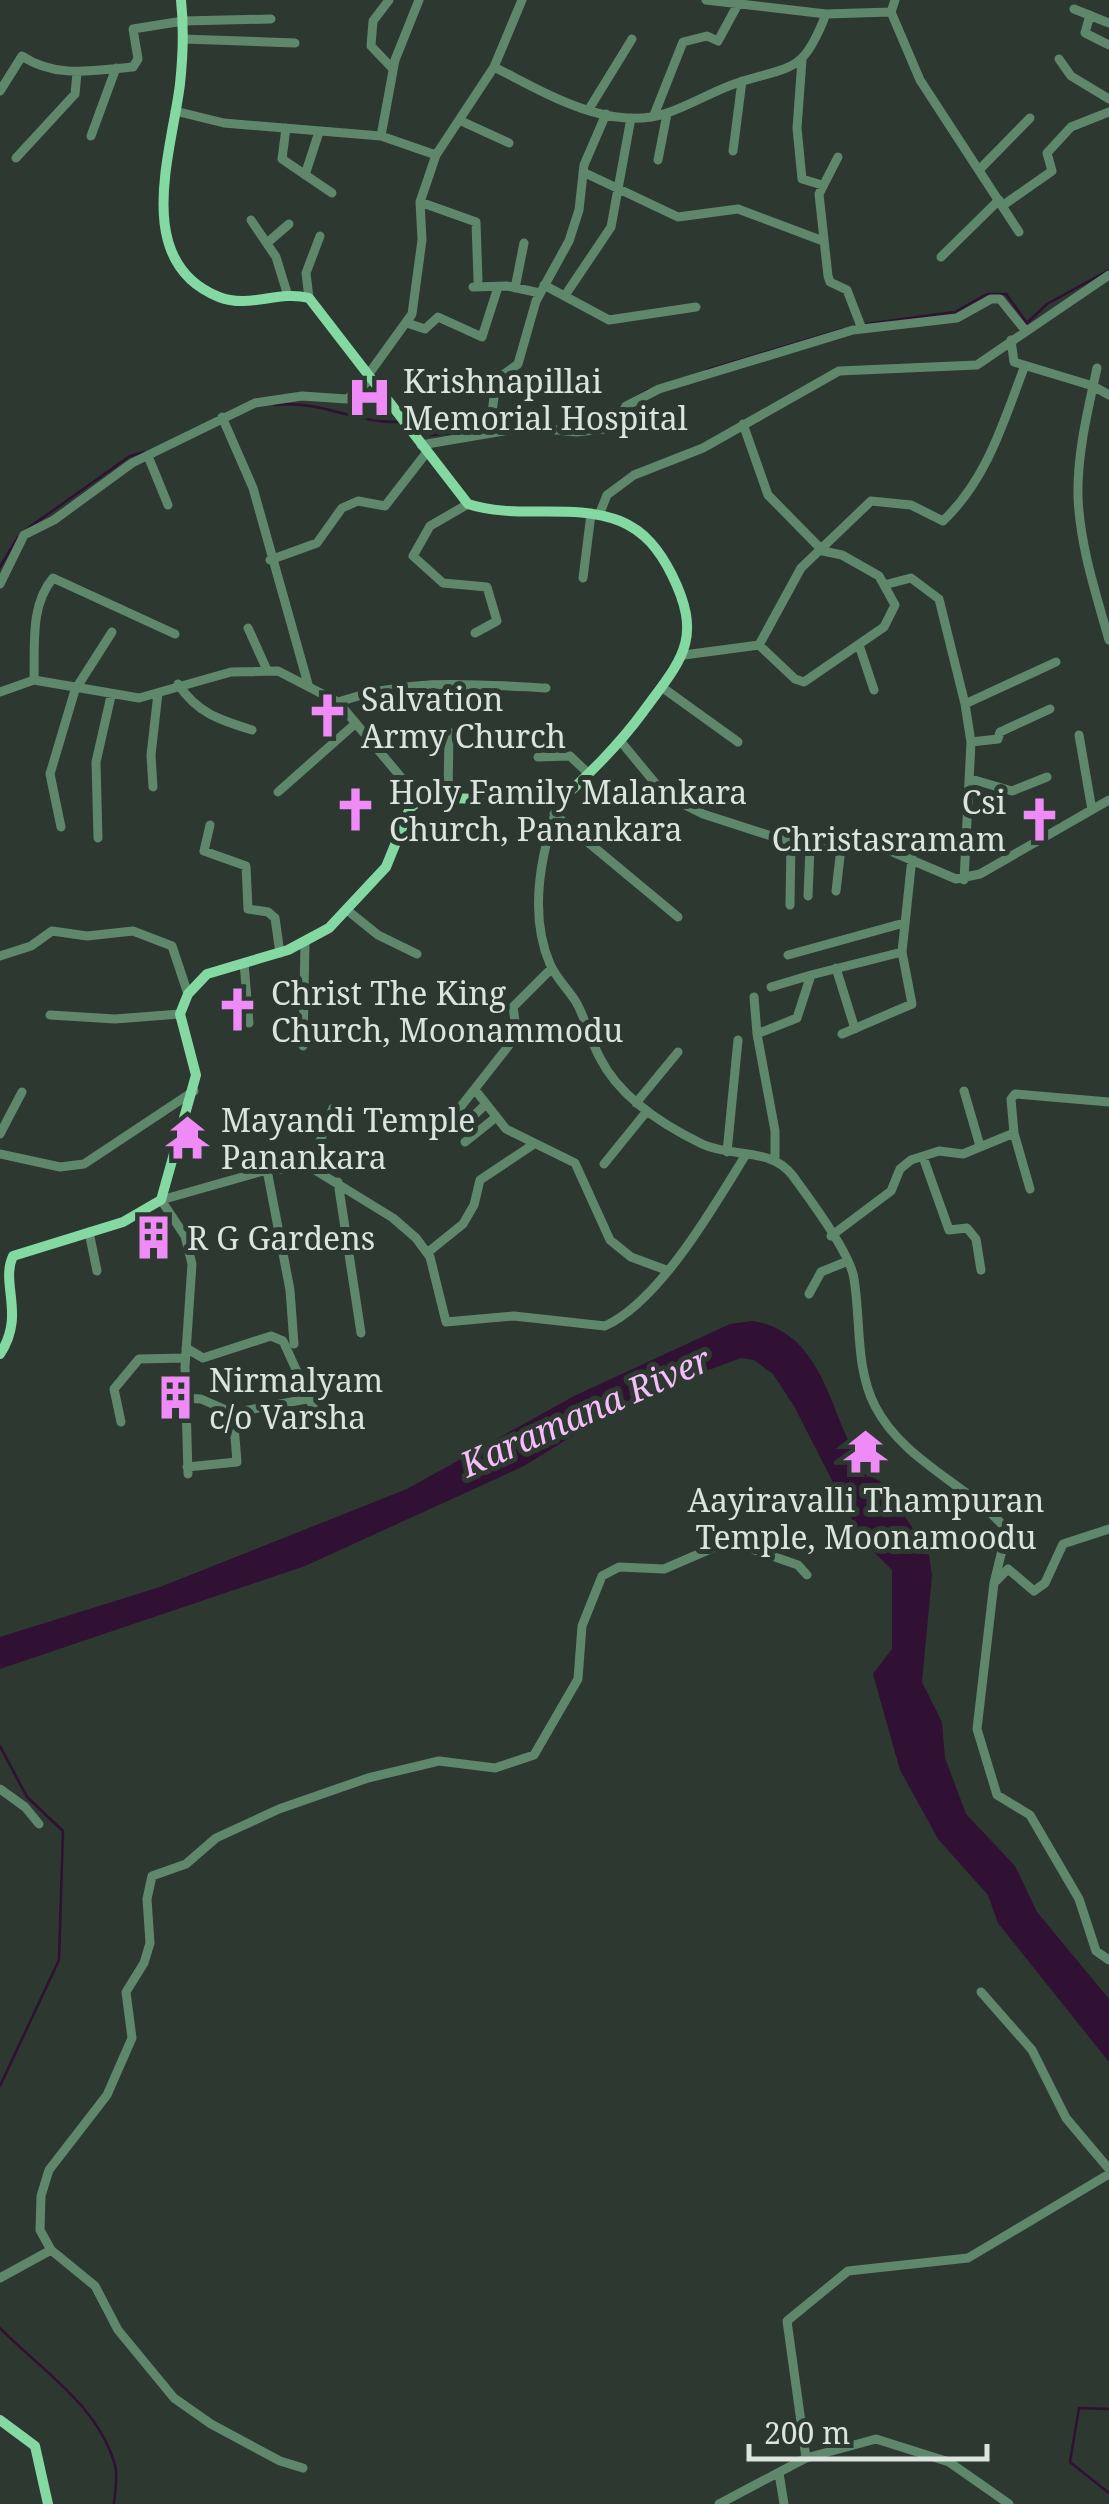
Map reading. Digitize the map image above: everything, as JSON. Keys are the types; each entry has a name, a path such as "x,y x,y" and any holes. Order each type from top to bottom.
{"main road":[{"path":"0,1354 14,1324 7,1271 10,1259 124,1222 161,1200 196,1075 180,1014 188,994 207,974 305,942 347,910 386,867 410,808 424,797 559,802 622,743 684,655 688,616 656,546 621,521 595,514 486,510 468,504 309,298 288,296 256,302 223,298 194,282 162,216 183,39 181,0"},
{"path":"0,2420 34,2446 48,2504"}],"street":[{"path":"389,0 373,21 370,46 393,68"},
{"path":"381,136 393,68 418,0"},
{"path":"0,584 24,536 54,520 108,477 222,417 279,398 348,399 369,377 408,323 421,253 420,202 436,155 494,67 522,0"},
{"path":"706,0 826,14 891,12"},
{"path":"895,0 891,12 913,67 1020,232"},
{"path":"654,115 684,42 706,36 718,40 738,4"},
{"path":"1074,8 1109,23"},
{"path":"494,67 589,110 631,118 667,114 742,82 766,78 802,60 814,47 826,14"},
{"path":"1090,15 1085,32 1109,45"},
{"path":"0,91 22,56 47,68 76,73 136,65 133,29 183,21 271,18"},
{"path":"183,39 295,43"},
{"path":"589,110 632,39"},
{"path":"1060,59 1071,76 1109,99"},
{"path":"802,60 797,128 802,179 822,185"},
{"path":"92,136 116,68"},
{"path":"16,158 75,94 76,73"},
{"path":"733,150 742,82"},
{"path":"175,111 224,122 381,136 436,155"},
{"path":"941,257 1000,203 1052,171 1046,154 1071,127 1109,112"},
{"path":"491,422 496,380 518,364 542,289 576,224 583,172 606,114"},
{"path":"658,160 667,114"},
{"path":"568,290 611,227 631,118"},
{"path":"979,170 1030,118"},
{"path":"459,120 509,143"},
{"path":"286,128 282,159 332,192"},
{"path":"306,174 320,132"},
{"path":"838,158 822,185 823,242 830,282 847,290 861,325"},
{"path":"583,172 678,217 738,210 823,242"},
{"path":"420,202 476,222 476,284 542,289 609,320 696,306"},
{"path":"252,220 267,244 288,296"},
{"path":"267,244 289,224"},
{"path":"309,298 306,273 320,236"},
{"path":"515,288 524,243"},
{"path":"583,578 595,514 607,495 634,475 703,448 839,371 977,364 1025,330 1100,286 1109,275"},
{"path":"408,323 426,329 438,317 482,337 498,287"},
{"path":"270,560 317,543 342,508 358,501 385,506 424,448 527,428 576,432 614,428 626,406 660,388 861,325 957,318 991,299 1000,299 1025,330"},
{"path":"478,309 490,312"},
{"path":"1011,340 1014,362 1024,368 1093,386 1109,395"},
{"path":"759,645 801,568 872,501 912,505 943,521 980,478 1024,368"},
{"path":"1097,368 1080,450 1078,497 1091,578 1109,640"},
{"path":"222,417 253,488 270,560 308,684"},
{"path":"742,424 768,495 823,551 867,569 884,585 895,605 892,616 859,645 804,682 795,679 759,645"},
{"path":"148,456 168,505"},
{"path":"468,504 430,526 412,556 443,584 488,586 497,621 475,633"},
{"path":"34,680 35,628 42,591 53,578 175,634"},
{"path":"884,585 911,578 939,599 972,742 964,880"},
{"path":"248,628 267,670"},
{"path":"62,826 50,774 75,690 112,632"},
{"path":"684,655 759,645"},
{"path":"859,645 874,690"},
{"path":"966,704 1056,662"},
{"path":"0,692 34,680 140,698 178,684 267,670 308,684 338,702 410,788 424,797"},
{"path":"338,702 382,687 430,681 546,688"},
{"path":"178,684 192,704 209,716 252,730"},
{"path":"663,688 738,742"},
{"path":"154,787 152,755 158,693"},
{"path":"98,838 96,762 111,696"},
{"path":"972,742 998,739 1000,732 1050,709"},
{"path":"278,792 356,722"},
{"path":"448,732 448,797"},
{"path":"1078,735 1092,810"},
{"path":"622,743 665,794 703,814 810,848 874,844 964,880"},
{"path":"538,757 570,756 589,774"},
{"path":"970,779 1012,792 1048,778"},
{"path":"964,880 1109,800"},
{"path":"559,802 545,840 540,920 552,968 576,1003 606,1069 636,1103 704,1145 774,1160 791,1173 848,1262 855,1282 857,1334 874,1404 892,1429 942,1478 1005,1526 1008,1539 994,1583 977,1730 997,1795 1030,1815 1080,1899 1096,1951 1109,1960"},
{"path":"554,814 678,917"},
{"path":"210,825 204,851 246,866 248,910 268,912 275,918 280,952"},
{"path":"790,905 791,842"},
{"path":"808,896 810,848"},
{"path":"836,891 840,848"},
{"path":"842,1034 911,1006 902,952 912,858"},
{"path":"347,910 378,934 417,954"},
{"path":"788,956 904,924"},
{"path":"0,956 31,946 52,931 87,936 133,931 172,946 188,994"},
{"path":"303,1046 305,942"},
{"path":"771,987 902,952"},
{"path":"244,963 248,1023"},
{"path":"451,1120 517,1035 513,1007 552,968"},
{"path":"836,968 855,1029"},
{"path":"757,1034 797,1018 811,974"},
{"path":"754,997 775,1131 774,1160"},
{"path":"50,1015 116,1019 180,1014"},
{"path":"727,1152 738,1040"},
{"path":"636,1103 678,1052"},
{"path":"476,1091 506,1129 576,1163 610,1240 632,1256 666,1270"},
{"path":"964,1091 980,1146"},
{"path":"0,1134 22,1092"},
{"path":"0,1154 60,1166 84,1164 194,1092"},
{"path":"1030,1189 1014,1133 1011,1100 1015,1094 1109,1102"},
{"path":"456,1132 485,1104"},
{"path":"310,1167 332,1108"},
{"path":"604,1164 647,1111"},
{"path":"465,1142 495,1118"},
{"path":"831,1236 891,1191 900,1169 922,1156 946,1150 963,1154 1014,1133"},
{"path":"427,1253 464,1224 474,1206 480,1180 534,1144"},
{"path":"233,1414 237,1462 187,1470 186,1353 192,1264 185,1236 161,1200 266,1170 310,1167 393,1218 427,1253 446,1322 514,1316 605,1326 640,1300 695,1236 745,1156"},
{"path":"922,1156 949,1230 968,1228 976,1238 981,1270"},
{"path":"266,1170 290,1290 294,1344"},
{"path":"338,1182 361,1332"},
{"path":"89,1232 98,1271"},
{"path":"809,1294 830,1265 848,1262"},
{"path":"121,1422 114,1389 139,1359 186,1353 204,1358 271,1336 283,1341 321,1424"},
{"path":"185,1398 200,1399 233,1414 312,1398"},
{"path":"994,1583 1008,1570 1034,1592 1045,1583 1063,1544 1109,1530"},
{"path":"303,2468 280,2462 174,2398 118,2330 95,2286 51,2250 40,2230 42,2196 49,2170 107,2095 132,2038 126,1992 144,1963 150,1944 147,1898 152,1876 186,1864 216,1838 279,1809 368,1778 439,1761 495,1768 534,1755 578,1678 582,1626 602,1576 618,1568 664,1568 729,1542 798,1565 807,1575"},
{"path":"0,1789 25,1807 39,1824"},
{"path":"806,2458 787,2320 848,2271 968,2258 1109,2172 1066,2118 1032,2050 982,1992"},
{"path":"0,2278 51,2250"},
{"path":"719,2504 806,2458 876,2439 949,2462 1009,2504"},
{"path":"778,2472 784,2504"}],"water":[{"name":"Karamana River","path":"752,1321 786,1334 810,1359 828,1390 850,1446 854,1469 880,1481 928,1550 932,1575 922,1682 942,1722 945,1758 966,1814 1015,1866 1037,1912 1109,1999 1109,2062 998,1923 988,1895 938,1839 900,1770 873,1674 892,1649 892,1570 863,1541 794,1406 773,1374 754,1360 741,1358 635,1397 524,1466 305,1566 0,1669 0,1637 160,1587 407,1489 574,1396 730,1324"}],"waterway":[{"path":"866,324 955,312 987,294 1006,294 1027,323 1047,304 1109,270"},
{"path":"707,370 843,329"},
{"path":"625,403 648,390"},
{"path":"274,405 308,406 397,422"},
{"path":"591,426 612,423 619,409"},
{"path":"431,435 484,430"},
{"path":"24,531 130,456 145,452"},
{"path":"0,567 18,537"},
{"path":"0,1746 27,1797 63,1831 59,1960 0,2086"},
{"path":"0,2328 96,2424 115,2465 114,2504"},
{"path":"1109,2409 1079,2408 1070,2462 1109,2493"}],"place":[{"name":"Krishnapillai Memorial Hospital","path":"370,398"},
{"name":"Salvation Army Church","path":"328,716"},
{"name":"Holy Family Malankara Church, Panankara","path":"356,809"},
{"name":"Csi Christasramam","path":"1039,819"},
{"name":"Christ The King Church, Moonammodu","path":"238,1010"},
{"name":"Mayandi Temple Panankara","path":"188,1137"},
{"name":"R G Gardens","path":"154,1237"},
{"name":"Nirmalyam c/o Varsha","path":"176,1397"},
{"name":"Aayiravalli Thampuran Temple, Moonamoodu","path":"866,1451"}]}
